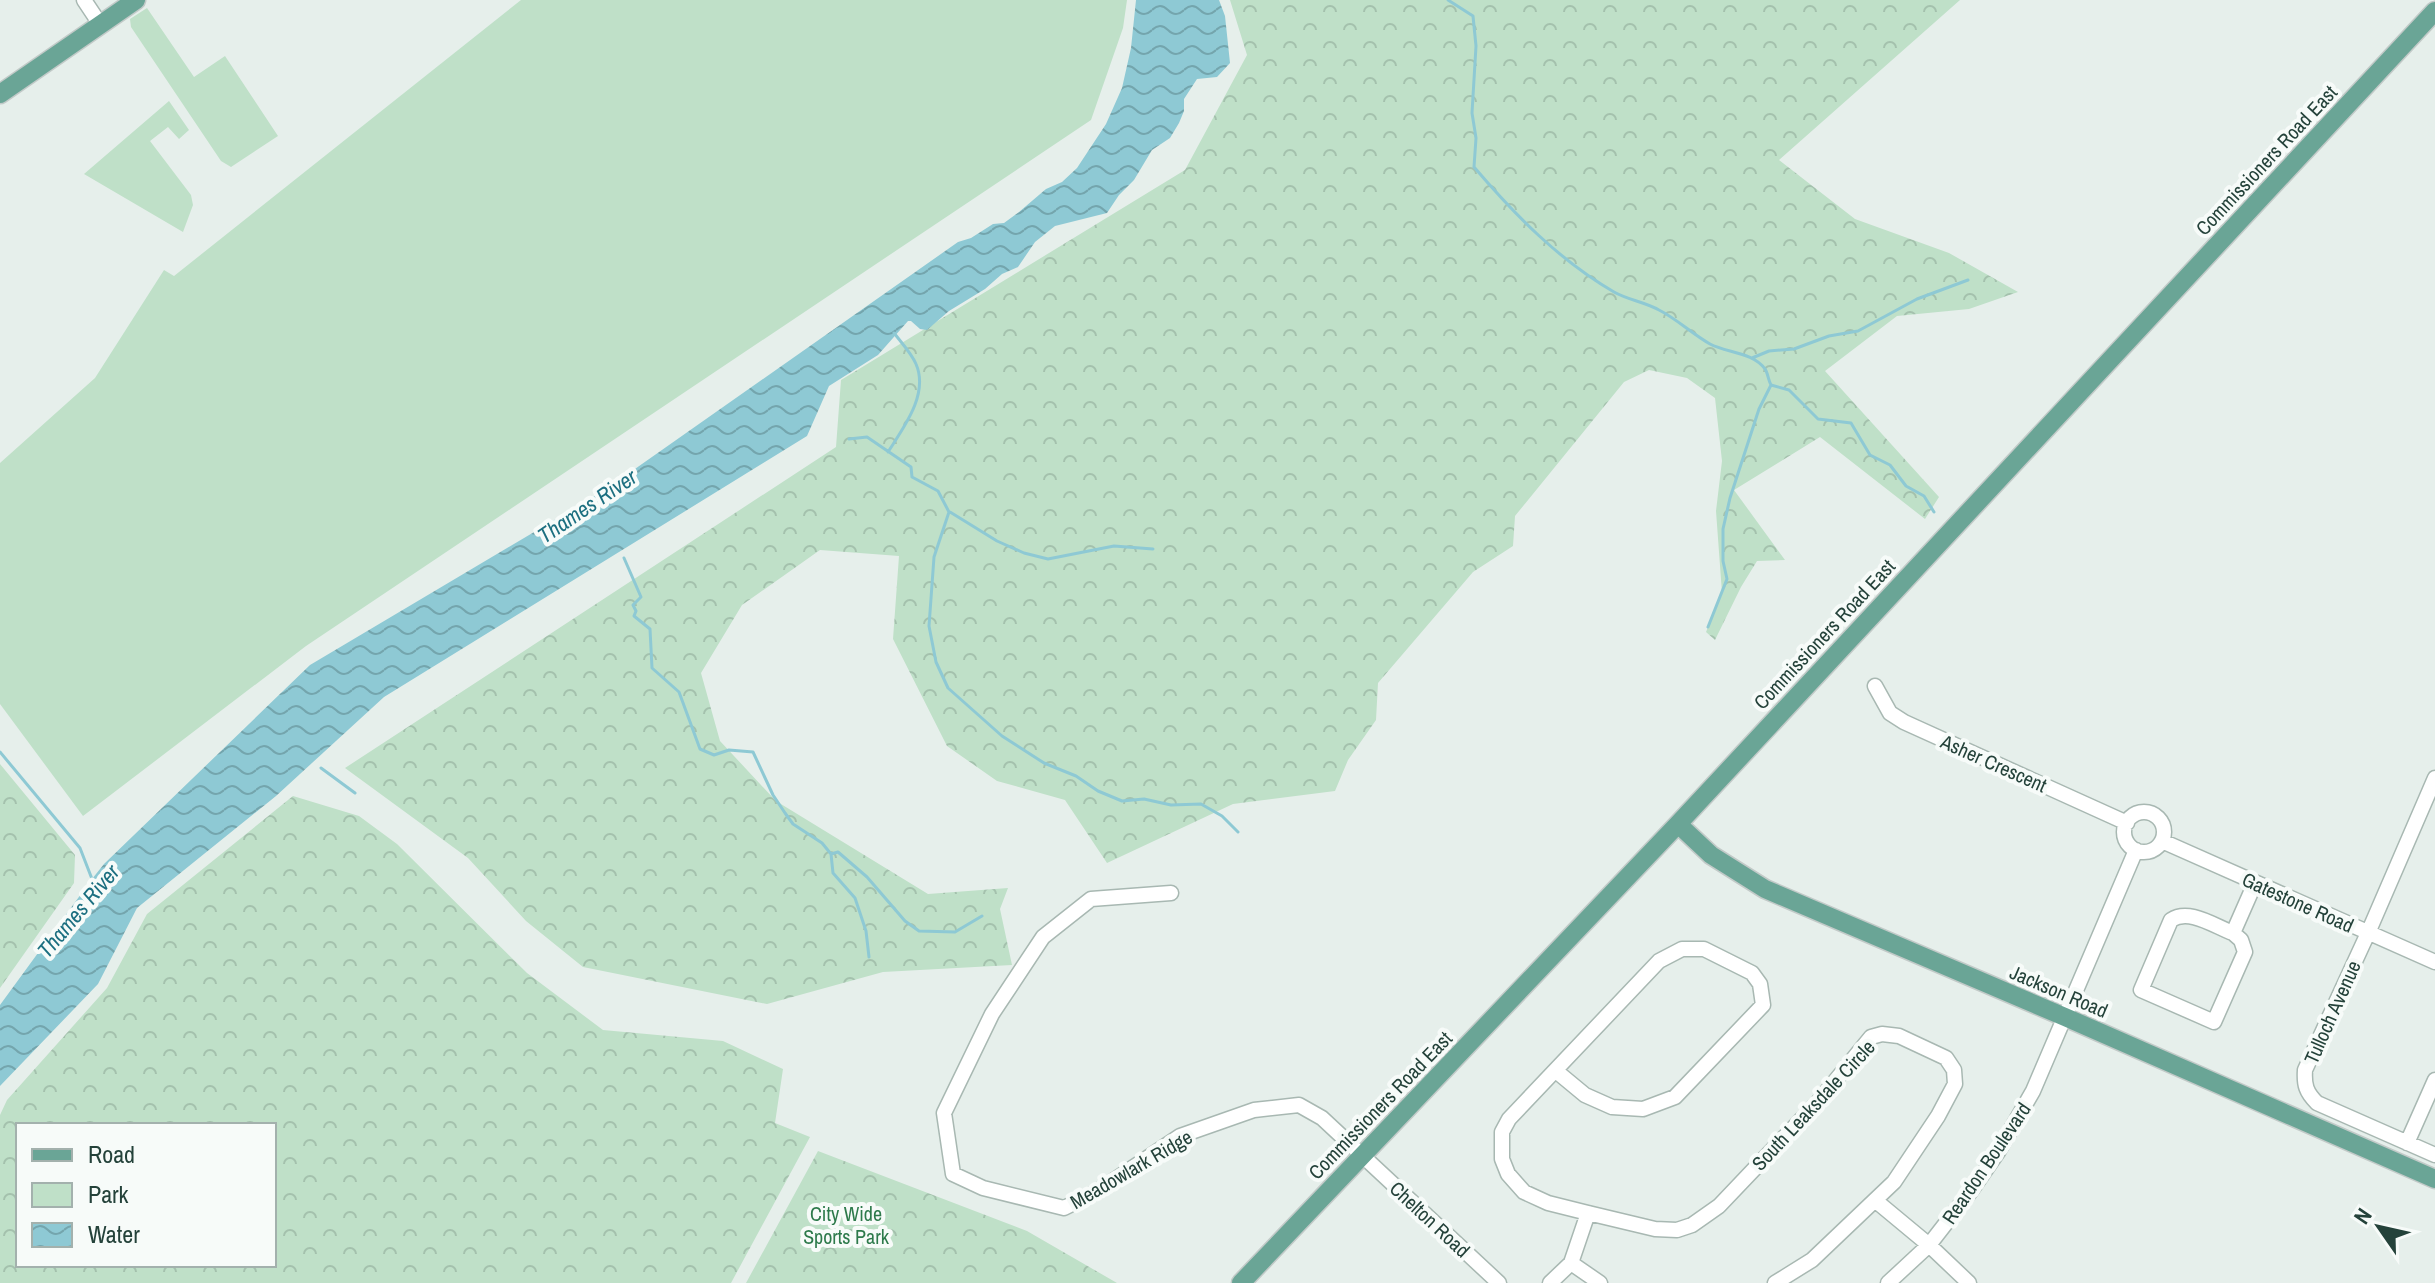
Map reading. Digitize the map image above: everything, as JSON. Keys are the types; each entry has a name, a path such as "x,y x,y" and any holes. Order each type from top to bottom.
{"main road":[{"path":"0,94 136,0"},
{"name":"Commissioners Road East","path":"1241,1283 1678,824 2435,11"},
{"name":"Jackson Road","path":"1678,824 1711,855 1765,889 2435,1179"}],"street":[{"path":"84,0 100,24"},
{"name":"Asher Crescent","path":"1875,686 1890,713 1904,722 2127,823"},
{"path":"2368,933 2435,778"},
{"path":"2140,813 2152,814 2163,825 2162,841 2148,851 2136,850 2126,838 2127,823 2132,816 2140,813"},
{"name":"Gatestone Road","path":"2162,841 2435,962"},
{"name":"Reardon Boulevard","path":"1888,1283 1929,1245 1998,1152 2033,1091 2136,850"},
{"path":"2233,933 2255,883"},
{"name":"Meadowlark Ridge","path":"1171,893 1091,899 1043,937 992,1014 944,1113 953,1174 983,1188 1064,1208 1098,1191 1180,1136 1254,1110 1299,1105 1322,1118 1362,1156"},
{"path":"2179,915 2188,915 2233,933 2241,940 2245,952 2214,1022 2141,990 2171,920 2179,915"},
{"name":"Tulloch Avenue","path":"2368,933 2305,1070 2304,1085 2317,1103 2435,1155"},
{"path":"1550,1283 1571,1263 1588,1213 1548,1203 1524,1192 1508,1174 1502,1159 1502,1132 1509,1119 1659,961 1682,949 1704,949 1752,973 1760,984 1763,1005 1675,1097 1643,1109 1612,1107 1585,1095 1556,1071"},
{"name":"South Leaksdale Circle","path":"1588,1213 1655,1229 1677,1230 1708,1216 1818,1102 1871,1037 1882,1034 1899,1036 1946,1058 1954,1070 1955,1084 1938,1116 1894,1182 1812,1260 1775,1283"},
{"path":"2407,1143 2435,1080"},
{"name":"Chelton Road","path":"1362,1156 1499,1283"},
{"path":"1876,1201 1969,1283"},
{"path":"1571,1263 1600,1283"}],"green space":[{"path":"521,0 1127,0 1123,28 1091,120 306,646 83,816 0,704 0,463 95,378 164,270 174,276"},
{"path":"1230,0 1960,0 1779,160 1855,219 1949,253 2018,292 1969,309 1897,316 1825,371 1939,497 1925,519 1820,437 1734,490 1785,560 1757,561 1715,640 1706,632 1722,593 1716,511 1722,461 1715,398 1687,378 1649,370 1624,382 1515,516 1513,546 1473,572 1378,683 1376,720 1348,760 1335,791 1233,804 1107,863 1065,800 997,781 947,746 893,639 899,556 820,550 742,605 701,673 720,741 776,801 928,894 1008,888 1000,909 1012,965 883,972 767,1004 583,967 526,921 468,858 345,768 836,447 841,380 1185,170 1247,55"},
{"path":"147,8 194,77 225,56 278,136 231,167 221,161 131,27 130,19"},
{"path":"169,101 189,130 179,139 168,127 150,141 191,195 193,205 183,232 84,174"},
{"path":"0,764 75,855 74,883 0,988"},
{"path":"293,796 359,816 397,844 527,973 603,1030 723,1041 783,1069 775,1123 810,1137 731,1283 0,1283 0,1115 7,1100 107,988 147,914"},
{"name":"City Wide Sports Park","path":"818,1151 1027,1231 1117,1283 746,1283"}],"water":[{"name":"Thames River","path":"1136,0 1219,0 1225,16 1230,63 1217,77 1197,79 1184,99 1184,111 1170,138 1152,150 1134,180 1107,213 1055,226 1035,242 1018,267 1002,274 927,330 908,321 878,355 829,386 807,436 384,697 276,796 137,908 98,984 0,1086 0,1005 92,879 310,665 605,490 958,242 993,224 1004,223 1046,189 1062,182 1077,168 1106,124 1122,88 1131,48"}],"waterway":[{"path":"1448,0 1473,16 1476,46 1472,113 1476,138 1474,167 1539,236 1575,266 1619,295 1666,314 1710,344 1754,359 1767,372 1771,385 1759,409 1723,529 1723,561 1727,579 1708,627"},
{"path":"1752,358 1769,351 1794,349 1829,336 1858,331 1917,299 1968,280"},
{"path":"888,452 913,410 919,387 916,364 894,333"},
{"path":"1771,385 1789,390 1818,419 1851,423 1870,455 1890,465 1906,486 1924,496 1934,512"},
{"path":"849,439 867,437 911,467 912,477 938,491 949,512 934,557 929,626 936,662 948,688 1002,736 1044,763 1076,776 1098,791 1122,801 1144,799 1171,805 1201,804 1222,816 1238,832"},
{"path":"950,512 997,541 1048,559 1114,546 1153,549"},
{"path":"624,558 641,597 633,605 636,611 634,616 650,629 652,668 679,692 700,749 714,755 729,750 753,752 773,795 793,824 822,843 831,854 833,873 855,898 866,931 869,957"},
{"name":"Thames River","path":"0,752 80,848 92,879"},
{"path":"321,768 355,793"},
{"path":"831,854 838,852 867,877 905,921 919,931 955,932 982,916"}]}
